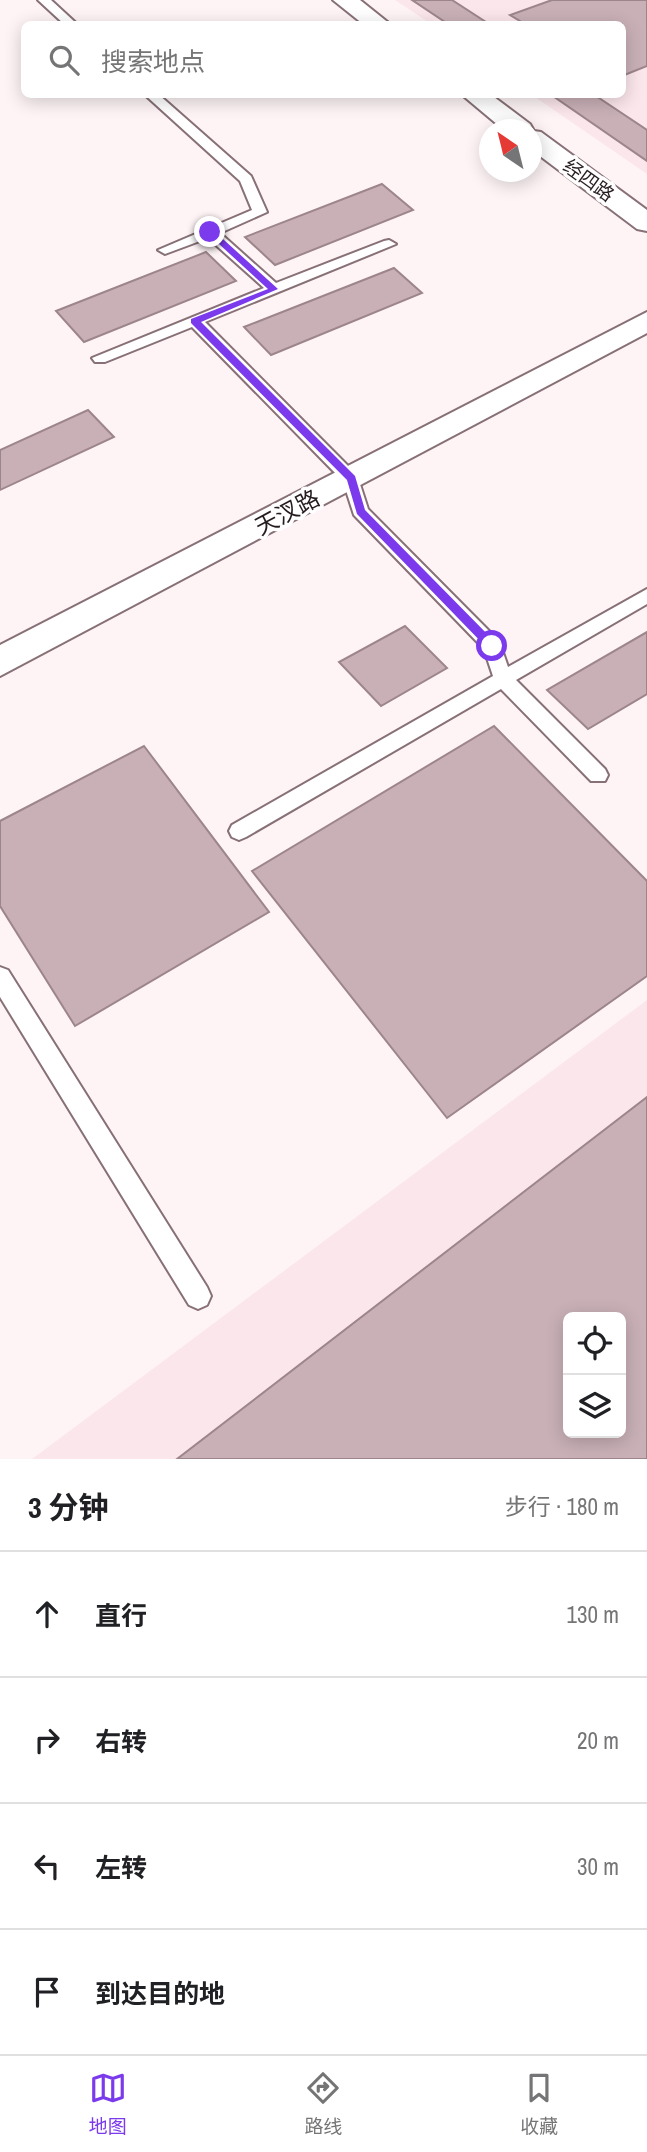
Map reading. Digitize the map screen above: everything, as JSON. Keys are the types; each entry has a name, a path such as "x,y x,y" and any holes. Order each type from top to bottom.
{"street":[{"path":"345,0 374,21"},
{"path":"478,98 506,119"},
{"name":"经四路","path":"542,146 647,223"},
{"name":"天汊路","path":"0,662 647,321"}],"lane":[{"path":"44,0 68,21"},
{"path":"155,98 246,179 260,212 165,250"},
{"path":"210,232 274,289"},
{"path":"100,358 388,244"},
{"path":"195,321 351,479 360,511 492,646 503,679 598,775"},
{"path":"239,831 647,596"},
{"path":"0,976 198,1296"}],"shaded area":[{"path":"395,0 647,0 647,174 536,98 626,98 626,21 426,21"},
{"path":"647,1000 647,1459 32,1459"}],"building":[{"path":"412,0 452,0 484,21 444,21"},
{"path":"552,0 647,0 647,66 626,74 626,21 520,21 510,15"},
{"path":"556,98 599,98 647,130 647,161"},
{"path":"382,184 413,210 275,265 245,237"},
{"path":"206,252 236,281 84,342 56,311"},
{"path":"394,268 422,293 271,355 244,327"},
{"path":"88,410 114,437 0,490 0,450"},
{"path":"405,626 447,668 381,706 339,662"},
{"path":"647,632 647,694 588,729 547,690"},
{"path":"494,726 647,881 647,976 447,1118 252,871"},
{"path":"144,746 269,912 75,1026 0,906 0,821"},
{"path":"647,1097 647,1459 177,1459"}],"route":[{"path":"210,232 274,289 195,321 351,479 360,511 492,646"}]}
